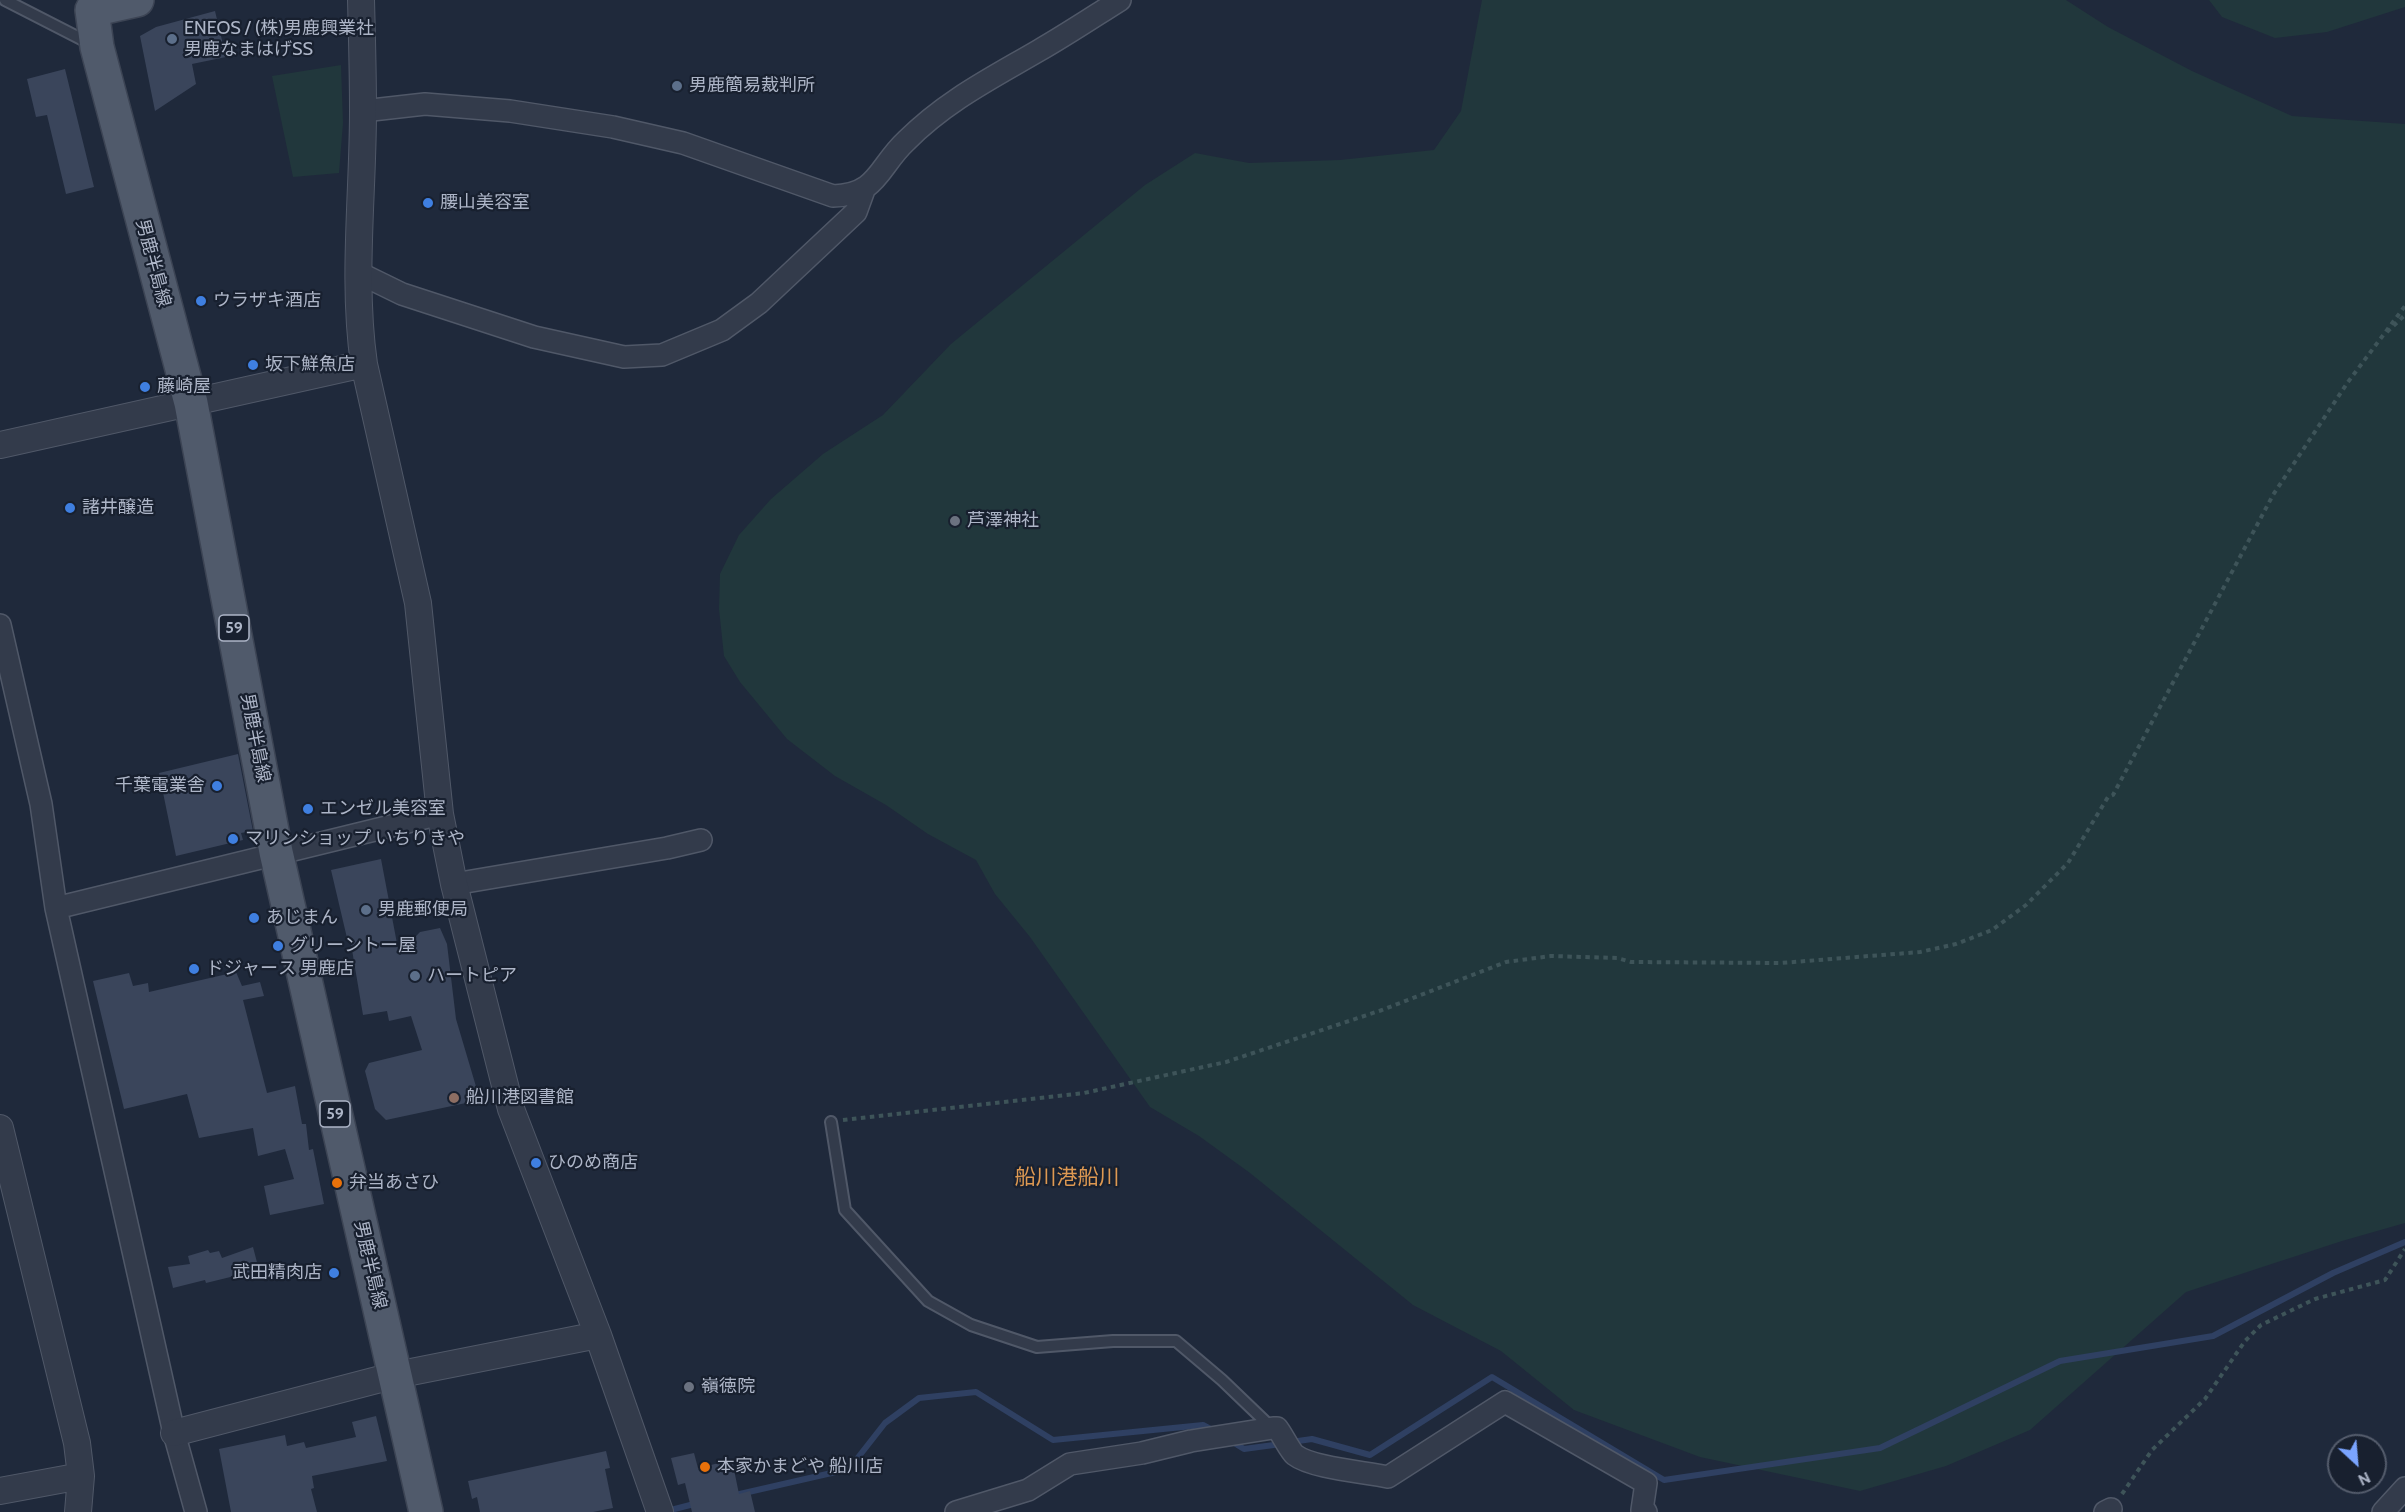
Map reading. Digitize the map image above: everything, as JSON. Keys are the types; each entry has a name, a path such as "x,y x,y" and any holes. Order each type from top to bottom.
{"main road":[{"name":"男鹿半島線","path":"137,0 91,5 97,47 191,403 276,852 426,1512"}],"street":[{"path":"361,0 363,111 357,272 360,341 418,603 440,813 454,884 511,1109 598,1335 660,1512"},
{"path":"357,272 402,294 534,337 624,357 662,355 722,330 759,303 856,212 864,190 905,141 952,100 1041,50 1120,0"},
{"path":"363,111 424,104 544,116 613,127 683,143 833,196 854,194 864,190"},
{"path":"0,445 364,364"},
{"path":"0,625 41,804 56,908 174,1433 196,1512"},
{"path":"56,908 440,813"},
{"path":"454,884 701,840"},
{"path":"0,1128 77,1443 81,1476 78,1512"},
{"path":"174,1433 396,1375 598,1335"},
{"path":"956,1512 1028,1490 1070,1464 1273,1428 1277,1428 1285,1438 1293,1454 1310,1462 1388,1477 1505,1402 1646,1483 1642,1510 1646,1512"},
{"path":"0,1491 81,1476"},
{"path":"2383,1512 2405,1488"}],"lane":[{"path":"5,0 97,47"},
{"path":"831,1122 845,1210 928,1301 971,1325 1037,1347 1113,1341 1176,1341 1273,1428"}],"path":[{"path":"831,1122 1084,1093 1226,1062 1382,1010 1506,962 1551,956 1617,958 1631,962 1781,963 1920,952 1956,944 1992,930 2026,905 2068,863 2109,797 2113,795 2273,495 2348,382 2405,306"},
{"path":"2378,341 2405,315"},
{"path":"2108,1511 2151,1450 2205,1399 2245,1341 2261,1325 2315,1299 2385,1280 2405,1249"}],"green space":[{"path":"1482,0 2066,0 2108,27 2192,71 2292,116 2405,124 2405,1223 2186,1292 2030,1430 1946,1466 1860,1491 1700,1457 1574,1410 1501,1351 1413,1305 1250,1173 1199,1136 1150,1107 1030,937 995,894 976,860 928,834 886,805 835,776 787,739 740,682 724,656 719,609 720,574 739,535 771,499 823,454 883,415 951,344 1145,185 1195,153 1249,163 1340,160 1434,150 1461,111"},
{"path":"2209,0 2405,0 2405,7 2327,32 2275,38 2222,17"},
{"path":"341,65 343,123 339,173 293,177 272,76"}],"building":[{"path":"215,11 226,57 192,64 196,84 155,111 140,36 156,27"},
{"path":"65,69 94,187 66,194 47,115 36,117 27,79"},
{"path":"238,754 253,831 241,833 243,840 176,856 159,773"},
{"path":"381,859 399,954 420,932 440,928 447,944 456,1019 480,1100 386,1120 375,1109 365,1071 369,1063 422,1050 411,1016 389,1021 387,1011 363,1015 350,938 347,938 331,870"},
{"path":"236,972 242,986 260,982 264,996 243,1000 267,1093 295,1086 302,1124 306,1124 309,1150 313,1149 324,1204 270,1215 264,1186 294,1179 285,1149 258,1156 253,1128 199,1138 187,1094 124,1109 93,981 129,973 133,986 148,983 149,992"},
{"path":"253,1247 259,1270 206,1283 205,1280 173,1288 168,1267 190,1264 188,1256 208,1250 210,1253 219,1251 222,1258"},
{"path":"376,1416 387,1461 312,1476 314,1488 311,1489 317,1512 231,1512 219,1449 285,1435 287,1446 304,1442 306,1448 356,1437 352,1422"},
{"path":"606,1451 610,1468 605,1469 613,1508 593,1512 480,1512 477,1497 472,1499 468,1481"},
{"path":"694,1453 698,1468 732,1460 739,1494 750,1491 755,1512 692,1512 685,1483 678,1485 671,1458"}],"waterway":[{"path":"1291,1442 1312,1439 1370,1455 1492,1377 1664,1480 1880,1448 2060,1361 2213,1336 2333,1273 2405,1242"},
{"path":"731,1496 849,1469 885,1423 919,1398 976,1392 1053,1440 1203,1425 1214,1431"},
{"path":"1231,1441 1244,1449 1281,1444"},
{"path":"667,1511 698,1503"}],"place":[{"name":"ENEOS / (株)男鹿興業社 男鹿なまはげSS","path":"172,39"},
{"name":"男鹿簡易裁判所","path":"677,86"},
{"name":"腰山美容室","path":"428,203"},
{"name":"ウラザキ酒店","path":"201,301"},
{"name":"坂下鮮魚店","path":"253,365"},
{"name":"藤崎屋","path":"145,387"},
{"name":"諸井醸造","path":"70,508"},
{"name":"芦澤神社","path":"955,521"},
{"name":"千葉電業舎","path":"217,786"},
{"name":"エンゼル美容室","path":"308,809"},
{"name":"マリンショップ いちりきや","path":"233,839"},
{"name":"男鹿郵便局","path":"366,910"},
{"name":"あじまん","path":"254,918"},
{"name":"グリーントー屋","path":"278,946"},
{"name":"ドジャース 男鹿店","path":"194,969"},
{"name":"ハートピア","path":"415,976"},
{"name":"船川港図書館","path":"454,1098"},
{"name":"ひのめ商店","path":"536,1163"},
{"name":"弁当あさひ","path":"337,1183"},
{"name":"武田精肉店","path":"334,1273"},
{"name":"嶺徳院","path":"689,1387"},
{"name":"本家かまどや 船川店","path":"705,1467"}],"district":[{"name":"船川港船川","path":"1067,1178"}]}
